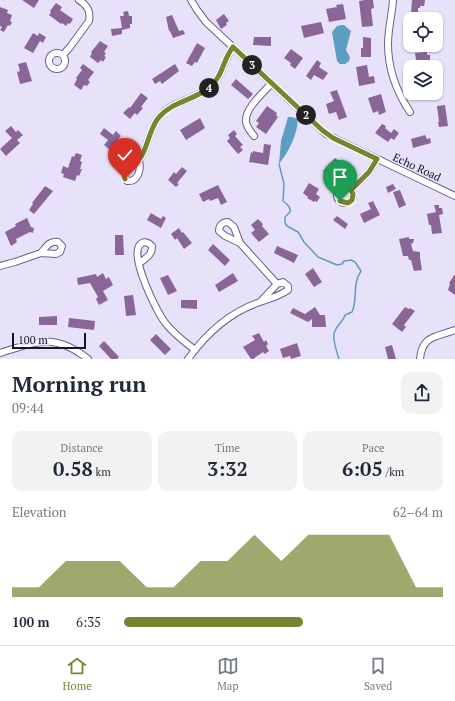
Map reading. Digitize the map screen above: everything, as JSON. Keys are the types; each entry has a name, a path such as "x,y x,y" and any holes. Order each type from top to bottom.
{"street":[{"path":"63,55 87,24 89,18 86,5 79,0"},
{"name":"Echo Road","path":"191,0 199,14 206,22 326,134 455,196"},
{"path":"393,0 388,44 390,64 395,86 410,112"},
{"path":"139,160 145,150 159,116 169,108 200,93 212,85 220,75 228,54 233,47"},
{"path":"254,136 246,124 247,115 257,99 272,83"},
{"path":"351,190 369,172 377,159"},
{"path":"240,244 277,284"},
{"path":"0,266 41,253"},
{"path":"139,262 149,294 164,321 174,332 195,350"},
{"path":"188,359 206,336 220,324 261,301 277,296 288,290 288,286 281,282 277,284 261,301"},
{"path":"420,359 422,348 430,338 455,330"},
{"path":"0,352 34,342 47,341 58,342 68,346 88,359"}],"water":[{"path":"344,25 351,31 346,50 350,57 349,61 345,64 340,64 337,61 332,32 337,26"},
{"path":"288,117 298,119 296,131 292,143 279,164 281,141"}],"building":[{"path":"22,0 39,0 34,8"},
{"path":"373,0 374,8 371,9 373,26 362,27 359,1"},
{"path":"412,0 425,0 424,6 420,6 420,8 418,8 418,12 411,12"},
{"path":"56,3 62,7 60,10 73,19 70,24 68,23 66,26 62,23 61,24 49,15"},
{"path":"343,4 346,19 329,22 326,9"},
{"path":"0,7 8,10 7,13 12,15 10,21 12,22 10,26 8,25 4,32 0,30 2,27 0,26"},
{"path":"128,11 129,16 132,16 132,24 130,24 130,28 122,30 122,34 112,36 111,29 122,28 120,16 124,16 123,12"},
{"path":"224,14 229,21 226,23 227,25 221,29 216,20"},
{"path":"172,15 179,31 183,30 185,34 173,38 169,31 166,17"},
{"path":"321,22 324,33 304,38 301,26"},
{"path":"33,33 38,36 39,33 46,37 43,43 40,41 33,53 24,48"},
{"path":"254,37 271,37 271,46 253,45"},
{"path":"363,37 371,38 371,57 361,57"},
{"path":"100,41 108,46 104,52 106,53 104,56 106,57 103,62 101,60 98,63 90,57 91,52"},
{"path":"197,43 205,48 197,63 195,62 192,66 186,63"},
{"path":"291,49 303,58 295,69 290,65 291,63 284,58"},
{"path":"427,52 427,55 430,55 430,60 416,60 415,53"},
{"path":"317,60 321,63 319,67 328,73 323,80 314,75 311,80 306,76"},
{"path":"26,62 32,81 20,84 17,72 20,71 18,64"},
{"path":"83,64 94,72 88,80 90,82 87,86 84,85 81,90 74,85 77,79 76,78 82,70 80,68"},
{"path":"175,64 179,71 162,84 160,81 155,84 152,79"},
{"path":"367,65 369,77 374,76 375,83 359,86 356,67"},
{"path":"236,79 253,94 248,99 231,85"},
{"path":"337,90 347,117 339,120 336,112 329,114 326,104 334,101 330,92"},
{"path":"141,93 148,98 141,107 143,108 137,115 135,113 130,119 123,113 129,107 130,108"},
{"path":"381,94 386,112 379,115 378,111 373,113 368,98"},
{"path":"445,105 448,126 439,127 437,106"},
{"path":"267,106 277,113 276,115 278,117 266,134 256,127 259,123 256,121"},
{"path":"200,118 205,128 186,140 180,130"},
{"path":"382,124 386,126 385,128 391,133 394,129 399,133 394,140 391,138 388,142 375,133"},
{"path":"11,126 16,132 18,130 23,135 17,140 20,143 6,156 0,149 12,138 5,131"},
{"path":"104,128 113,135 116,131 121,136 110,150 104,145 108,140 100,134"},
{"path":"234,130 237,134 235,136 243,145 240,147 243,150 238,154 227,141 230,138 228,135"},
{"path":"425,135 427,139 430,138 431,143 413,148 411,139"},
{"path":"264,144 271,145 268,165 249,162 251,152 263,153"},
{"path":"76,153 82,155 80,169 82,169 79,176 77,175 75,181 63,177 64,174 61,173 63,166 68,168 72,156 74,157"},
{"path":"335,158 341,163 328,177 323,171"},
{"path":"182,167 187,171 177,183 179,184 176,187 168,180 174,172 176,174"},
{"path":"309,183 319,189 316,194 320,197 317,202 307,198 308,197 303,193"},
{"path":"393,184 396,189 388,193 386,187"},
{"path":"218,185 227,202 221,205 218,198 210,201 209,199 203,202 199,194"},
{"path":"45,186 53,191 34,214 29,210 33,204 32,203"},
{"path":"400,190 406,205 399,208 393,192"},
{"path":"373,201 380,215 364,223 360,214 371,209 368,203"},
{"path":"434,205 439,205 439,208 442,208 443,214 439,215 442,233 432,234 431,225 429,225 427,214 436,212"},
{"path":"151,213 161,219 163,216 166,218 161,228 147,220"},
{"path":"337,216 348,224 345,229 333,220"},
{"path":"27,218 31,227 34,228 33,233 30,232 16,239 17,242 11,246 5,232 16,226 15,224"},
{"path":"258,219 269,234 259,242 251,233 255,230 251,225"},
{"path":"179,228 192,243 184,249 177,238 175,240 171,234"},
{"path":"115,235 123,235 124,255 115,255"},
{"path":"409,237 409,239 414,239 413,243 411,244 413,251 420,252 422,270 414,271 411,260 409,260 408,256 403,256 399,239"},
{"path":"213,244 230,260 225,266 208,250"},
{"path":"277,246 298,255 294,263 274,253"},
{"path":"313,268 322,282 314,287 305,274"},
{"path":"103,273 106,279 109,277 113,285 103,291 108,300 99,305 96,299 98,297 90,283 78,285 77,278 96,274 97,277"},
{"path":"233,273 238,281 219,292 215,285"},
{"path":"455,274 455,295 448,290 449,283"},
{"path":"168,275 177,291 168,295 160,278"},
{"path":"133,295 136,315 126,316 124,296"},
{"path":"181,300 197,300 197,309 181,308"},
{"path":"315,307 320,315 325,315 326,327 312,327 312,319 308,322 290,313 293,308 305,314"},
{"path":"405,307 415,311 404,325 406,327 402,332 392,324"},
{"path":"57,316 57,325 39,325 39,317"},
{"path":"69,318 95,321 94,330 68,327"},
{"path":"259,333 264,342 266,340 268,344 266,346 269,351 265,354 263,352 251,359 243,347 255,340 252,336"},
{"path":"156,334 171,349 165,355 150,340"},
{"path":"104,341 119,357 117,359 111,359 99,346"},
{"path":"297,343 301,356 291,359 290,356 283,358 280,349"},
{"path":"392,345 396,359 388,359 385,347"}],"waterway":[{"path":"279,164 284,184 283,201 290,209 290,212 285,217 285,223 287,226 298,232 304,242 318,257 337,265 342,264 344,261 351,260 355,262 361,271 358,276 355,302 352,312 345,315 334,334 339,359"}],"route":[{"path":"125,179 124,171 139,160 145,150 156,120 159,116 175,104 204,91 212,85 220,75 228,54 233,47 322,130 333,138 377,159 369,172 351,190 353,194 352,200 348,203 342,203 340,201"}]}
